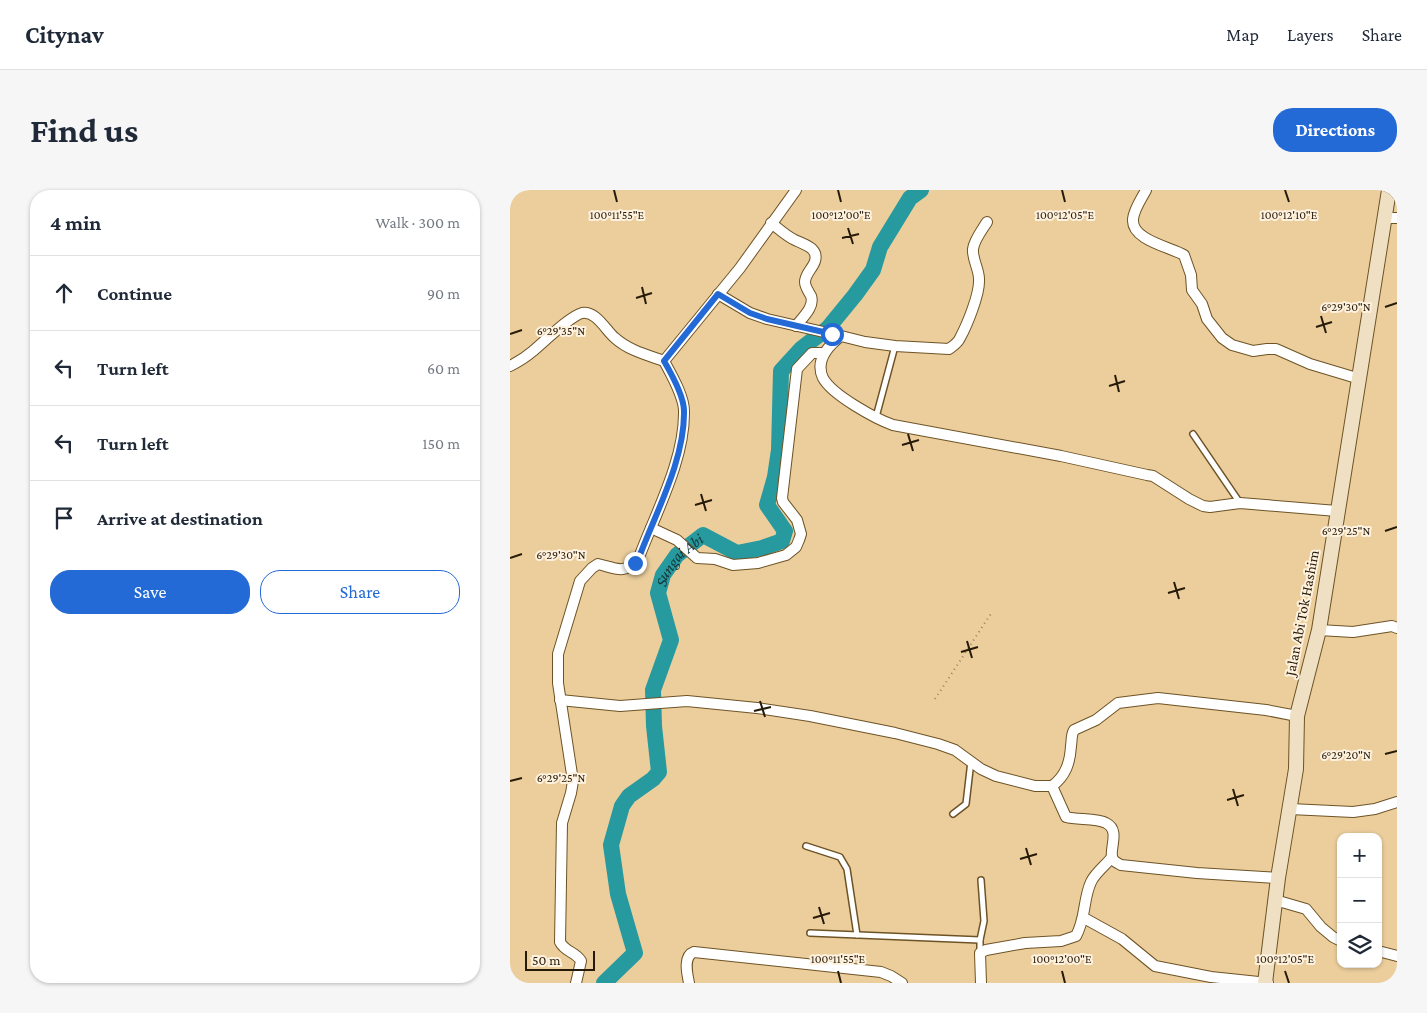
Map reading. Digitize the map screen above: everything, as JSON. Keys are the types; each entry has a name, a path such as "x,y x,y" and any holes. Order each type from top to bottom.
{"main road":[{"name":"Jalan Abi Tok Hashim","path":"1266,983 1278,878 1296,769 1297,716 1319,630 1360,379 1391,218 1389,190"}],"street":[{"path":"664,361 740,268 796,190"},
{"path":"1146,190 1133,219 1135,228 1145,239 1184,255 1191,275 1192,290 1202,304 1207,319 1222,338 1232,345 1253,352 1276,349 1310,364 1360,379"},
{"path":"718,294 750,313 825,333 865,342 895,346 949,348 960,339 979,284 979,275 972,252 986,222"},
{"path":"771,223 792,239 811,248 815,255 815,262 809,270 805,282 812,298 811,306 796,326"},
{"path":"510,366 532,352 581,313 594,316 614,338 624,345 664,361 676,386 684,410 682,440 664,496 638,560 630,568 614,570 598,564 580,581 558,654 560,700 573,781 562,823 560,942 563,947 578,955 581,962 576,983"},
{"path":"841,336 823,354 821,365 822,377 826,383 860,408 894,425 1061,456 1154,476 1203,506 1218,507 1240,503 1337,511"},
{"path":"651,528 677,540 697,558 715,558 732,565 781,557 790,553 796,547 800,534 799,525 782,498 797,369 812,354 823,354"},
{"path":"1319,630 1353,632 1392,626 1397,628"},
{"path":"560,700 625,706 671,702 734,705 810,716 916,738 955,750 982,769 996,776 1035,786 1052,786 1059,781 1065,773 1069,761 1074,730 1096,720 1118,703 1158,698 1266,710 1297,716"},
{"path":"1052,786 1066,817 1102,822 1109,826 1113,835 1112,857 1115,862 1121,865 1278,878"},
{"path":"1290,809 1353,812 1375,809 1397,802"},
{"path":"981,983 980,953 1025,943 1061,941 1076,936 1084,918 1085,902 1092,880 1112,857"},
{"path":"1275,900 1306,909 1321,927 1337,939"},
{"path":"1084,918 1122,939 1155,966 1211,977 1266,983"},
{"path":"689,983 686,958 694,952 881,972 892,976 902,983"},
{"path":"1382,952 1397,956"}],"lane":[{"path":"876,417 895,346"},
{"path":"1194,434 1240,503"},
{"path":"953,814 966,804 971,761"},
{"path":"806,846 840,857 847,869 857,935"},
{"path":"980,953 980,940 984,920 981,880"},
{"path":"810,933 980,940"}],"path":[{"path":"935,699 992,612"}],"waterway":[{"name":"Sungai Abi","path":"604,983 635,953 618,894 611,845 622,806 629,796 653,779 659,772 654,726 653,690 671,640 658,593 663,575 677,555 703,535 737,553 762,548 782,541 785,531 767,505 775,477 779,450 781,371 802,348 828,328 855,295 873,270 880,247 910,198 921,190"}],"route":[{"path":"635,563 638,560 664,496 682,440 684,410 676,386 664,361 718,294 750,313 767,319 832,334"}]}
